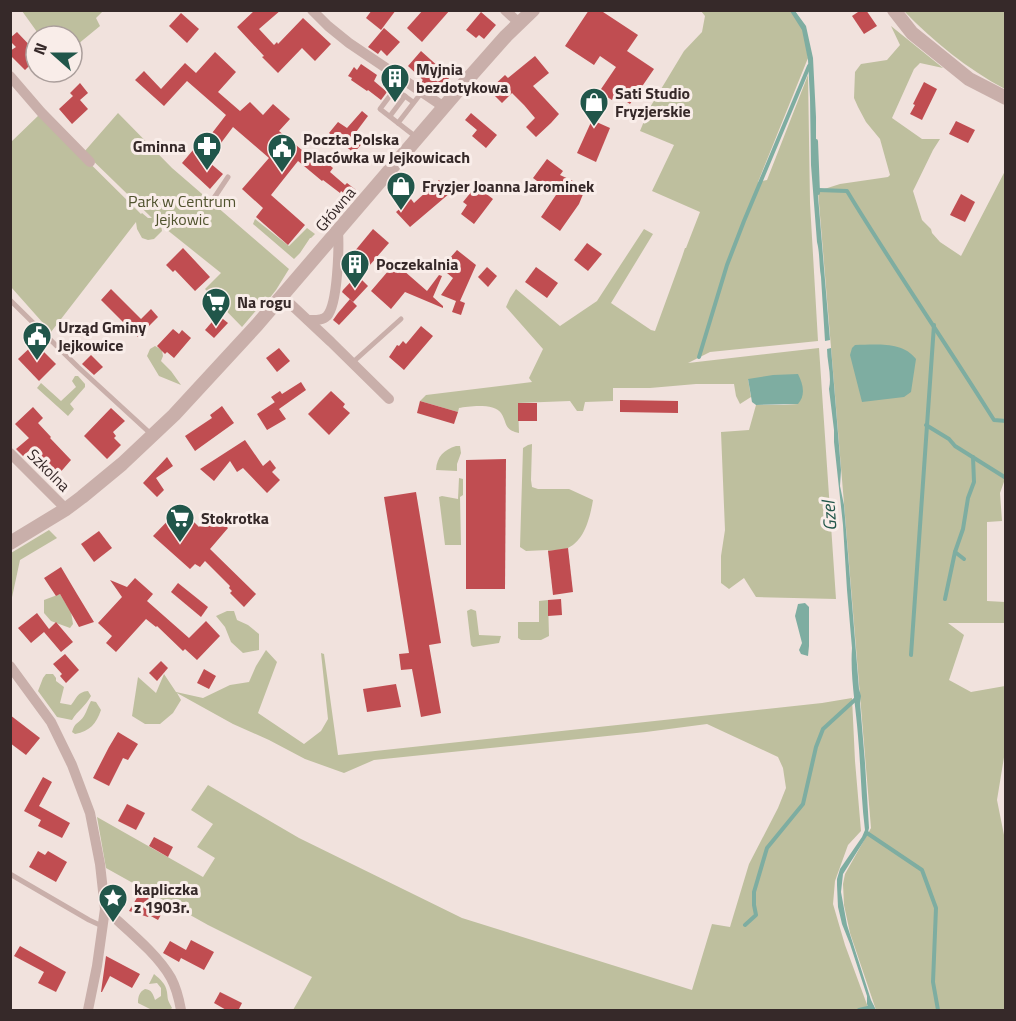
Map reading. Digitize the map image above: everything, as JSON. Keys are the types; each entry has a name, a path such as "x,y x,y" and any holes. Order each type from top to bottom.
{"street":[{"path":"312,10 327,26 349,43 444,107"},
{"path":"505,10 519,23"},
{"name":"Główna","path":"10,543 66,509 102,481 153,435 222,364 444,107 532,10"},
{"path":"894,10 912,33 969,80 1005,98"},
{"path":"10,76 41,112 90,162"},
{"path":"308,320 323,318 331,307 339,249 338,231"},
{"path":"282,296 388,399"},
{"name":"Szkolna","path":"10,453 66,509"},
{"path":"10,666 51,722 72,765 90,813 100,864 105,909 88,1011"},
{"path":"105,909 160,962 176,987 181,1011"}],"lane":[{"path":"413,102 395,89 380,108 417,138"},
{"path":"398,123 422,92"},
{"path":"390,116 405,96"},
{"path":"214,198 228,177"},
{"path":"10,300 78,367 153,435"},
{"path":"352,363 401,319"},
{"path":"10,874 102,926"}],"green space":[{"path":"22,11 103,11 96,18 100,26 84,39 84,24 31,24"},
{"path":"701,11 795,11 802,23 808,58 758,182 767,180 808,75 810,203 818,341 710,352 688,363 819,348 836,599 756,597 744,578 729,589 721,583 721,556 725,530 721,432 749,430 756,405 798,404 748,379 751,397 740,404 734,384 613,388 613,401 585,402 583,411 577,411 570,401 518,403 519,433 508,428 501,413 493,408 482,406 459,408 458,412 420,401 426,395 532,382 529,378 543,349 506,307 516,289 560,326 597,301 644,229 653,234 611,303 655,331 700,212 652,191 674,145 640,131 649,109 684,51 702,32 705,16"},
{"path":"904,11 1005,11 1005,89 977,73 951,54"},
{"path":"891,26 943,68 920,63 914,69 892,118 922,139 940,139 913,191 922,220 940,242 961,256 1005,171 1005,479 1000,493 1002,521 987,522 987,601 1005,602 1005,623 948,623 964,635 949,680 971,692 1005,686 1006,745 997,800 1004,835 1006,835 1005,1010 876,1010 850,933 844,905 845,874 871,828 818,191 840,184 890,175 880,139 866,122 854,98 855,72 861,64 887,60 900,45"},
{"name":"Park w Centrum Jejkowic","path":"118,113 172,168 289,269 261,309 259,307 242,327 205,289 221,273 161,225 162,231 154,239 148,240 142,238 136,222 51,332 11,287 10,143 40,114 141,214 152,218 84,152"},
{"path":"255,219 289,246 307,228 315,234 294,259 253,224"},
{"path":"155,346 162,350 161,361 181,385 159,376 147,356 150,349"},
{"path":"75,376 78,376 85,387 70,404 74,409 68,416 37,388 41,383 61,401 76,387 72,381"},
{"path":"532,444 532,487 569,489 593,500 583,534 568,548 526,551 520,547 523,448"},
{"path":"460,446 461,453 457,471 436,470 442,454"},
{"path":"459,478 463,479 463,495 460,497 461,545 445,545 439,497 458,499"},
{"path":"49,530 57,538 20,560 11,602 11,553"},
{"path":"60,594 71,612 73,624 70,628 51,621 44,613 44,600"},
{"path":"548,600 549,636 541,640 518,638 518,622 539,622 539,601"},
{"path":"471,609 476,611 479,635 501,636 499,643 473,647 471,645 467,611"},
{"path":"227,611 234,611 237,620 259,634 259,650 243,653 231,642 225,627 216,616"},
{"path":"266,650 277,662 258,713 304,744 321,731 328,719 321,653 324,654 338,755 852,698 861,831 848,845 835,881 833,904 845,945 869,1010 293,1010 312,977 208,925 106,868 97,817 203,877 215,858 197,847 213,824 191,810 208,785 299,838 462,918 692,990 712,924 730,927 749,864 786,788 783,768 778,757 707,724 374,760 344,773 305,759 233,724 177,693 181,700 173,713 160,724 145,724 132,716 138,677 156,693 164,674 176,692 203,698 230,685 249,682"},
{"path":"46,674 53,674 56,681 64,687 60,703 71,705 78,696 88,691 91,696 72,720 57,717 38,691"},
{"path":"91,701 96,702 101,710 99,715 88,729 75,734 72,732 73,728 84,716"},
{"path":"154,974 165,987 172,1008 170,1010 152,1010 138,1003 139,995 145,989 151,991 155,1000 161,996 161,988 157,983 149,984"}],"water":[{"path":"790,11 795,11 806,26 813,58 816,172 830,340 825,341 811,165 808,60 802,30"},
{"path":"855,345 888,345 910,353 916,359 911,392 904,397 862,402 850,355"},
{"path":"831,348 841,470 840,486 844,505 861,696 869,828 867,836 843,874 841,892 847,925 876,1010 869,1010 867,996 838,907 837,879 840,869 865,830 852,681 852,648 843,525 829,389 827,349"},
{"path":"798,374 803,389 798,404 756,405 752,402 748,379"},
{"path":"805,603 809,607 808,656 801,654 799,650 802,643 795,616 798,604"}],"building":[{"path":"255,10 281,10 259,29 274,45 277,42 278,44 303,18 331,44 315,61 302,48 278,73 237,27"},
{"path":"372,10 396,10 381,30 366,18"},
{"path":"423,10 450,10 422,42 407,28"},
{"path":"589,10 600,10 638,35 627,51 654,69 630,104 615,94 612,100 599,92 616,67 600,56 594,65 565,46"},
{"path":"861,10 866,10 877,26 864,34 852,16"},
{"path":"481,12 496,25 484,39 479,35 476,38 466,30"},
{"path":"181,13 199,29 187,43 169,26"},
{"path":"384,28 400,42 387,56 381,50 378,54 368,47"},
{"path":"17,32 24,39 24,69 10,55 10,51 16,47 10,38"},
{"path":"421,51 450,77 436,93 421,82 423,80 408,66"},
{"path":"215,52 236,72 218,92 240,111 250,102 263,115 273,104 290,119 279,131 308,155 312,150 333,168 330,172 345,185 347,183 356,190 350,198 341,191 340,193 298,161 271,195 305,225 288,245 256,217 263,208 242,189 269,158 233,127 212,155 215,157 210,163 223,174 210,189 182,163 199,143 202,146 226,115 187,81 164,106 135,80 144,71 161,89 185,63 196,73"},
{"path":"535,56 549,73 533,86 559,114 536,137 526,127 535,118 512,93 502,103 489,90 505,75 508,78"},
{"path":"361,64 377,75 374,81 387,92 381,100 348,76 354,67 357,70"},
{"path":"924,82 937,89 922,120 910,114"},
{"path":"81,84 88,93 80,100 88,109 72,124 59,109 73,96 70,93"},
{"path":"362,111 368,116 356,132 365,140 354,153 329,133 338,122 347,128"},
{"path":"471,113 497,135 486,148 472,136 477,130 465,120"},
{"path":"592,120 610,128 596,162 577,153"},
{"path":"956,121 975,130 968,143 949,134"},
{"path":"547,159 563,171 560,175 586,187 579,204 560,231 541,217 556,195 533,178"},
{"path":"439,180 450,193 410,227 396,212 411,199 414,203"},
{"path":"476,186 493,199 474,224 461,214 467,205 463,202"},
{"path":"961,194 975,202 965,222 950,215"},
{"path":"373,229 389,243 369,266 354,252"},
{"path":"587,243 602,254 588,271 574,260"},
{"path":"183,248 210,277 195,291 175,270 173,272 166,265"},
{"path":"457,250 476,265 460,301 465,303 461,315 452,312 456,301 441,295 453,278 441,268"},
{"path":"395,263 427,291 439,275 442,276 433,297 443,308 405,292 391,309 371,291"},
{"path":"487,267 497,276 488,287 478,277"},
{"path":"536,267 558,283 547,298 525,282"},
{"name":"Poczekalnia","path":"357,275 368,286 353,302 342,292"},
{"path":"111,289 141,319 151,309 158,317 138,337 101,300"},
{"path":"350,299 357,306 339,325 333,320"},
{"name":"Na rogu","path":"218,315 228,323 214,338 205,330"},
{"path":"421,326 433,336 404,370 389,357 397,345 399,346 403,341 406,344"},
{"path":"173,329 179,334 182,330 191,338 174,358 167,352 165,354 157,346"},
{"name":"Urząd Gminy Jejkowice","path":"35,343 56,364 39,381 18,359"},
{"path":"279,348 290,361 277,372 266,358"},
{"path":"91,355 103,367 94,375 82,364"},
{"path":"301,382 306,390 279,409 286,419 267,430 257,414 275,402 271,397 280,391 282,394"},
{"path":"331,391 345,404 343,407 350,413 329,435 308,414"},
{"path":"620,400 678,401 678,413 620,412"},
{"path":"420,401 458,412 454,424 417,413"},
{"path":"518,403 537,403 537,421 518,421"},
{"path":"222,406 234,423 195,451 185,436 212,418 210,415"},
{"path":"33,407 43,418 38,423 71,460 58,475 32,448 23,456 16,449 29,438 15,424"},
{"path":"111,408 125,421 113,432 116,436 114,438 121,445 107,459 84,436"},
{"path":"245,440 263,466 270,460 276,468 272,472 280,480 267,493 243,468 237,472 230,461 214,481 200,469"},
{"path":"167,457 173,466 156,478 164,490 157,497 143,483"},
{"path":"506,459 505,589 466,589 466,460"},
{"path":"416,492 441,643 429,645 441,713 421,717 412,669 401,670 399,654 409,653 384,497"},
{"path":"180,508 199,527 212,513 228,528 210,549 256,594 244,607 230,593 232,591 230,586 205,561 200,567 195,564 190,569 153,536"},
{"path":"99,531 112,548 94,562 81,544"},
{"path":"568,548 573,592 553,595 548,551"},
{"path":"61,567 94,622 79,627 60,594 56,596 44,578"},
{"path":"135,578 153,594 147,601 189,638 206,621 220,636 197,660 146,619 116,652 106,643 112,636 98,623 122,597 110,580 127,587"},
{"path":"178,583 208,607 201,617 171,592"},
{"path":"561,599 562,615 548,616 548,600"},
{"path":"37,613 49,629 56,622 73,642 61,652 44,632 31,643 18,628"},
{"path":"65,654 79,670 66,683 53,664"},
{"path":"161,661 168,668 157,681 149,673"},
{"path":"204,669 216,676 209,689 197,683"},
{"path":"396,684 401,707 367,712 363,689"},
{"path":"10,715 40,738 26,755 10,743"},
{"path":"118,732 138,744 128,760 123,758 109,786 93,778"},
{"path":"43,777 52,782 39,806 70,823 62,838 38,826 41,820 24,811"},
{"path":"127,804 145,813 136,830 118,821"},
{"path":"154,837 173,847 168,857 149,846"},
{"path":"38,851 45,855 48,851 67,862 56,882 29,867"},
{"path":"141,891 166,906 158,920 149,915 148,917 129,911"},
{"path":"191,940 214,952 204,970 181,958 179,962 163,953 170,941 186,950"},
{"path":"20,946 66,972 56,992 38,983 44,972 14,956"},
{"path":"106,956 140,974 132,988 110,976 101,992"},
{"path":"220,992 242,1003 238,1011 228,1011 214,1003"}],"waterway":[{"path":"699,357 727,265 809,66"},
{"name":"Gzel","path":"816,141 818,193"},
{"path":"818,190 847,191 994,420 1006,421"},
{"path":"911,655 934,325"},
{"path":"926,425 1006,478"},
{"path":"945,599 955,552 963,529 968,498 974,482 973,457"},
{"path":"955,552 964,559"},
{"path":"745,925 756,915 754,892 767,848 803,804 816,747 823,729 858,697"},
{"path":"867,833 922,870 936,908 933,982 938,1010"},
{"path":"859,1010 872,1007"}],"place":[{"name":"Myjnia bezdotykowa","path":"395,104"},
{"name":"Sati Studio Fryzjerskie","path":"594,128"},
{"name":"Gminna","path":"207,172"},
{"name":"Poczta Polska Placówka w Jejkowicach","path":"282,174"},
{"name":"Fryzjer Joanna Jarominek","path":"401,212"},
{"name":"Poczekalnia","path":"355,290"},
{"name":"Na rogu","path":"216,328"},
{"name":"Urząd Gminy Jejkowice","path":"37,362"},
{"name":"Stokrotka","path":"180,544"},
{"name":"kapliczka z 1903r.","path":"113,924"}]}
